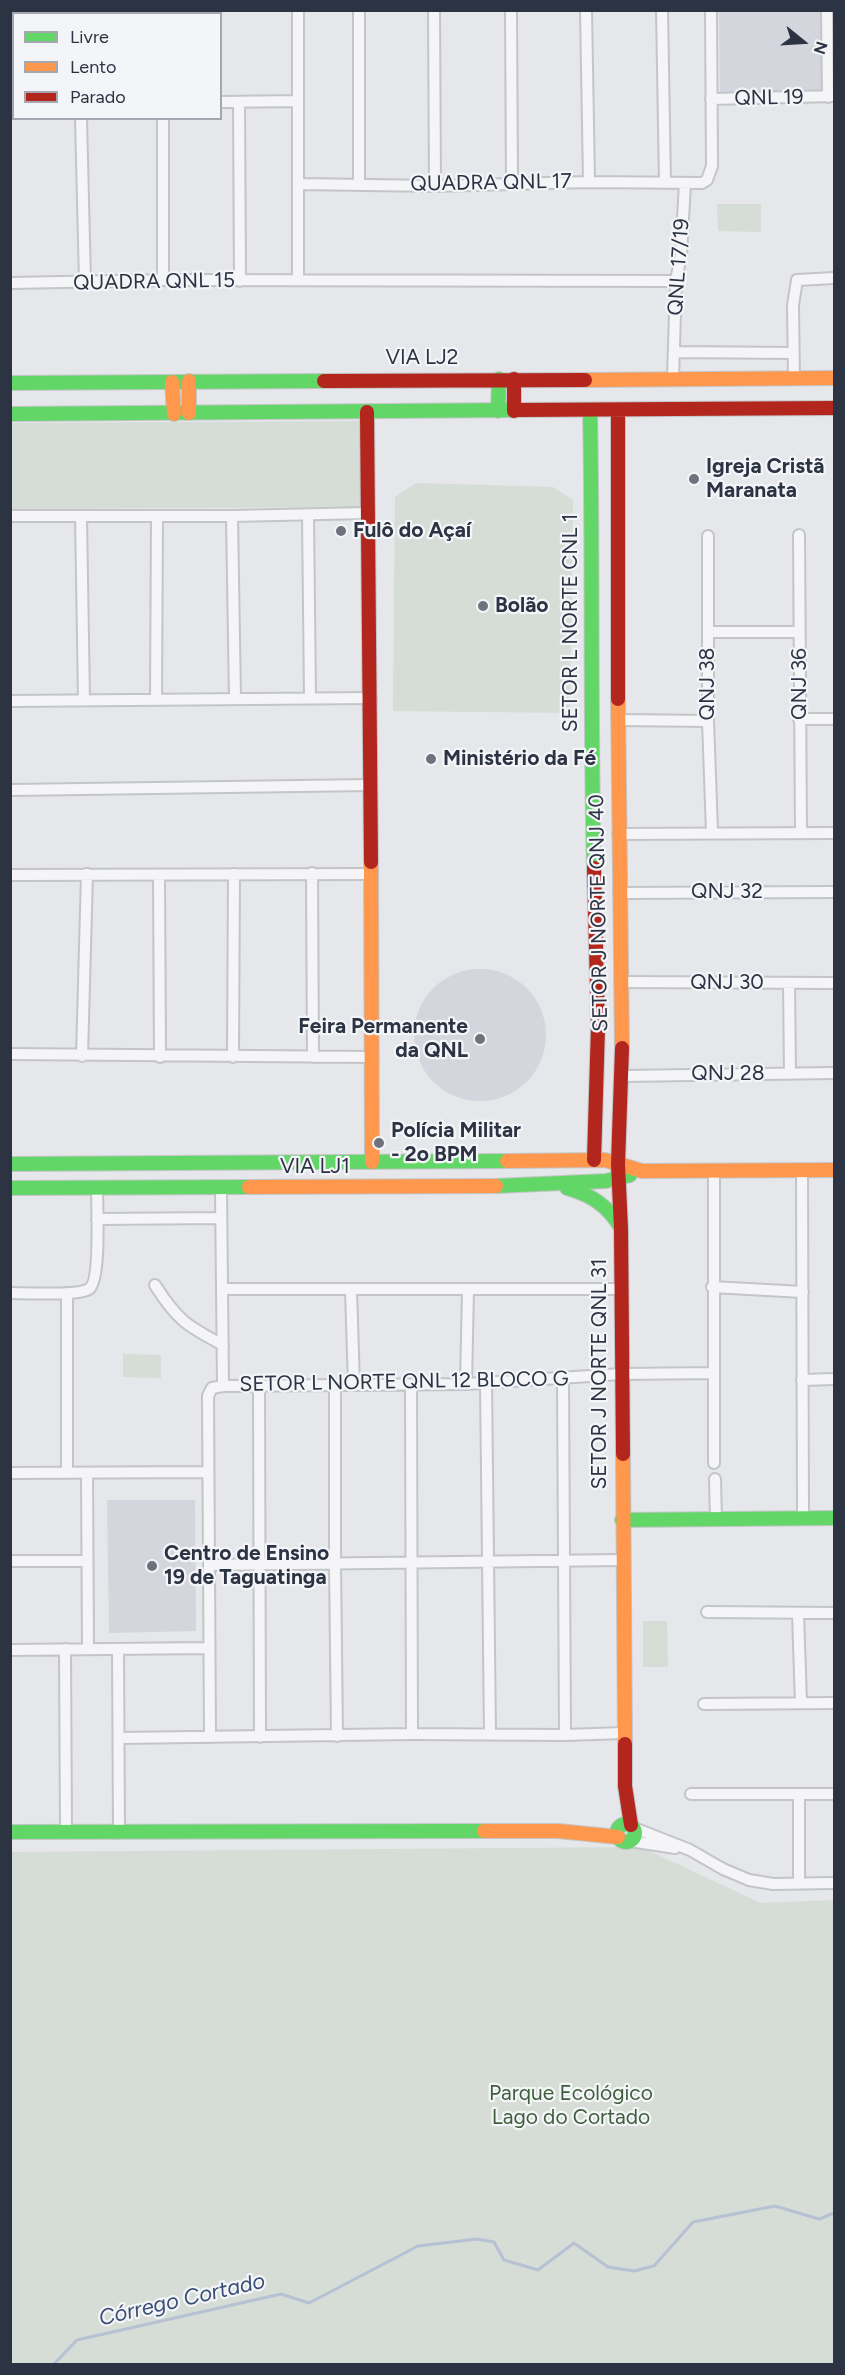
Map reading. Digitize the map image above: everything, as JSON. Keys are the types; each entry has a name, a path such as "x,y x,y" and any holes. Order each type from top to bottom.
{"street":[{"path":"151,12 212,10"},
{"path":"298,10 298,280 676,282"},
{"path":"359,10 359,183"},
{"path":"434,10 435,186"},
{"path":"510,10 512,183"},
{"path":"586,10 589,182"},
{"path":"662,10 665,183"},
{"name":"QNL 19","path":"685,183 702,183 707,180 712,166 711,10"},
{"name":"QNL 19","path":"711,99 831,97 828,10"},
{"path":"222,102 298,101"},
{"path":"239,102 240,281"},
{"path":"81,120 85,282"},
{"path":"163,120 163,280"},
{"name":"QUADRA QNL 17","path":"298,184 359,183 435,186 589,182 685,183"},
{"name":"QNL 17/19","path":"673,378 676,282 681,255 685,183"},
{"path":"795,379 793,353 797,280 834,278"},
{"name":"QUADRA QNL 15","path":"10,283 298,280"},
{"path":"674,352 793,353"},
{"name":"VIA LJ2","path":"10,383 834,378"},
{"path":"498,411 499,379"},
{"path":"514,379 514,411"},
{"path":"189,381 189,413"},
{"path":"172,382 174,414"},
{"path":"10,414 834,408"},
{"name":"SETOR L NORTE CNL 1","path":"590,410 593,543 591,766 598,1027 594,1160"},
{"name":"SETOR J NORTE QNJ 40","path":"618,410 618,849 622,1081 619,1179"},
{"path":"367,412 371,698 372,1162"},
{"path":"592,476 605,472 619,477"},
{"path":"10,516 232,516 369,513"},
{"path":"308,514 310,698"},
{"path":"81,516 84,700"},
{"path":"156,700 157,516"},
{"path":"232,516 235,699"},
{"name":"QNJ 36","path":"799,535 801,833"},
{"name":"QNJ 38","path":"708,536 708,721 712,832"},
{"path":"593,543 607,548 619,545"},
{"path":"708,632 800,632"},
{"path":"10,701 371,698"},
{"path":"800,719 834,719"},
{"path":"619,720 708,721"},
{"path":"10,790 371,785"},
{"path":"618,834 834,833"},
{"path":"593,852 605,856 618,849"},
{"path":"593,874 606,869 619,877"},
{"path":"312,873 313,1057"},
{"path":"82,1056 87,874"},
{"path":"233,1057 234,874"},
{"path":"10,875 370,874"},
{"path":"159,875 160,1057"},
{"name":"QNJ 32","path":"619,893 834,892"},
{"name":"QNJ 30","path":"620,982 834,983"},
{"path":"789,983 790,1074"},
{"path":"10,1054 373,1057"},
{"name":"QNJ 28","path":"622,1081 834,1073"},
{"path":"597,1089 612,1094 622,1081"},
{"name":"VIA LJ1","path":"10,1164 605,1160 642,1171"},
{"path":"468,1161 473,1162 475,1169 468,1187"},
{"path":"263,1188 256,1179 260,1165 265,1162"},
{"path":"14,1188 27,1182 31,1168 26,1164"},
{"path":"52,1187 48,1173 50,1166 55,1164"},
{"path":"802,1170 803,1518"},
{"path":"642,1171 834,1170"},
{"name":"VIA LJ1","path":"14,1188 468,1187 619,1179 642,1171"},
{"path":"714,1172 712,1287 714,1463"},
{"name":"SETOR J NORTE QNL 31","path":"619,1179 626,1830"},
{"path":"554,1184 592,1195 610,1211 621,1229"},
{"path":"10,1293 67,1293 92,1287 96,1271 97,1189"},
{"path":"210,1737 208,1396 219,1386 223,1345 221,1189"},
{"path":"97,1219 221,1218"},
{"path":"155,1285 170,1309 181,1320 223,1345"},
{"path":"712,1287 803,1292"},
{"path":"223,1289 621,1289"},
{"path":"351,1290 354,1386"},
{"path":"466,1384 468,1290"},
{"path":"67,1293 67,1473"},
{"name":"SETOR L NORTE QNL 12 BLOCO G","path":"219,1386 466,1384 621,1374 712,1373"},
{"path":"563,1379 565,1735"},
{"path":"802,1380 834,1379"},
{"path":"486,1383 490,1734"},
{"path":"335,1385 337,1736"},
{"path":"411,1385 412,1734"},
{"path":"259,1387 260,1737"},
{"path":"10,1473 208,1472"},
{"path":"87,1473 88,1649"},
{"path":"715,1479 716,1519"},
{"path":"622,1520 834,1518"},
{"path":"209,1565 622,1560"},
{"path":"10,1561 87,1561"},
{"path":"707,1612 834,1613"},
{"path":"798,1614 801,1703"},
{"path":"118,1648 119,1833"},
{"path":"10,1650 209,1648"},
{"path":"66,1649 66,1832"},
{"path":"704,1704 834,1703"},
{"path":"120,1738 624,1733"},
{"path":"691,1794 834,1794"},
{"path":"799,1795 799,1884"},
{"path":"10,1832 626,1830 690,1850 723,1869 749,1880 762,1883 834,1883"}],"shaded area":[{"path":"719,11 826,11 826,96 720,97"},
{"name":"Feira Permanente da QNL","path":"480,969 505,974 527,988 541,1010 546,1035 541,1060 527,1082 505,1096 480,1101 455,1096 433,1082 419,1060 414,1035 419,1010 433,988 455,974"},
{"name":"Centro de Ensino 19 de Taguatinga","path":"107,1500 195,1500 196,1631 109,1633"}],"green space":[{"path":"717,204 761,204 761,232 718,231"},
{"path":"362,421 362,507 11,509 10,423"},
{"name":"Bolão","path":"416,483 553,487 573,500 570,713 393,711 395,497"},
{"path":"123,1354 161,1355 161,1378 123,1377"},
{"path":"643,1621 667,1621 668,1667 643,1667"},
{"name":"Parque Ecológico Lago do Cortado","path":"641,1847 761,1903 834,1900 834,2364 11,2364 10,1852"}],"waterway":[{"name":"Córrego Cortado","path":"54,2364 77,2340 281,2294 309,2303 418,2246 477,2239 494,2242 504,2260 538,2270 574,2243 608,2267 634,2271 654,2266 693,2222 775,2206 819,2219 834,2213"}],"traffic: fast":[{"path":"498,411 499,379"},
{"path":"10,383 324,381"},
{"path":"10,414 518,410"},
{"path":"590,410 594,868"},
{"path":"10,1164 507,1161"},
{"path":"496,1186 606,1181 630,1175"},
{"path":"10,1188 249,1187"},
{"path":"567,1188 598,1202 611,1213 621,1228"},
{"path":"622,1520 834,1518"},
{"path":"626,1824 634,1829 635,1833 630,1841 626,1842 618,1837 617,1833 622,1825 626,1824"},
{"path":"10,1832 484,1831"}],"traffic: slow":[{"path":"585,380 834,378"},
{"path":"189,381 189,413"},
{"path":"172,382 174,414"},
{"path":"618,699 622,1048"},
{"path":"371,862 372,1162"},
{"path":"507,1161 605,1160 642,1171 834,1170"},
{"path":"249,1187 496,1186"},
{"path":"623,1454 625,1744"},
{"path":"484,1831 558,1831 618,1837"}],"traffic: jam":[{"path":"514,379 514,411"},
{"path":"324,381 585,380"},
{"path":"518,410 834,408"},
{"path":"618,410 618,699"},
{"path":"367,412 371,862"},
{"path":"594,868 598,1027 594,1160"},
{"path":"622,1048 618,1164 621,1229 623,1454"},
{"path":"625,1744 625,1786 631,1825"}],"place":[{"name":"Igreja Cristã Maranata","path":"694,479"},
{"name":"Fulô do Açaí","path":"341,531"},
{"name":"Bolão","path":"483,606"},
{"name":"Ministério da Fé","path":"431,759"},
{"name":"Feira Permanente da QNL","path":"480,1039"},
{"name":"Polícia Militar - 2o BPM","path":"379,1143"},
{"name":"Centro de Ensino 19 de Taguatinga","path":"152,1566"}]}
